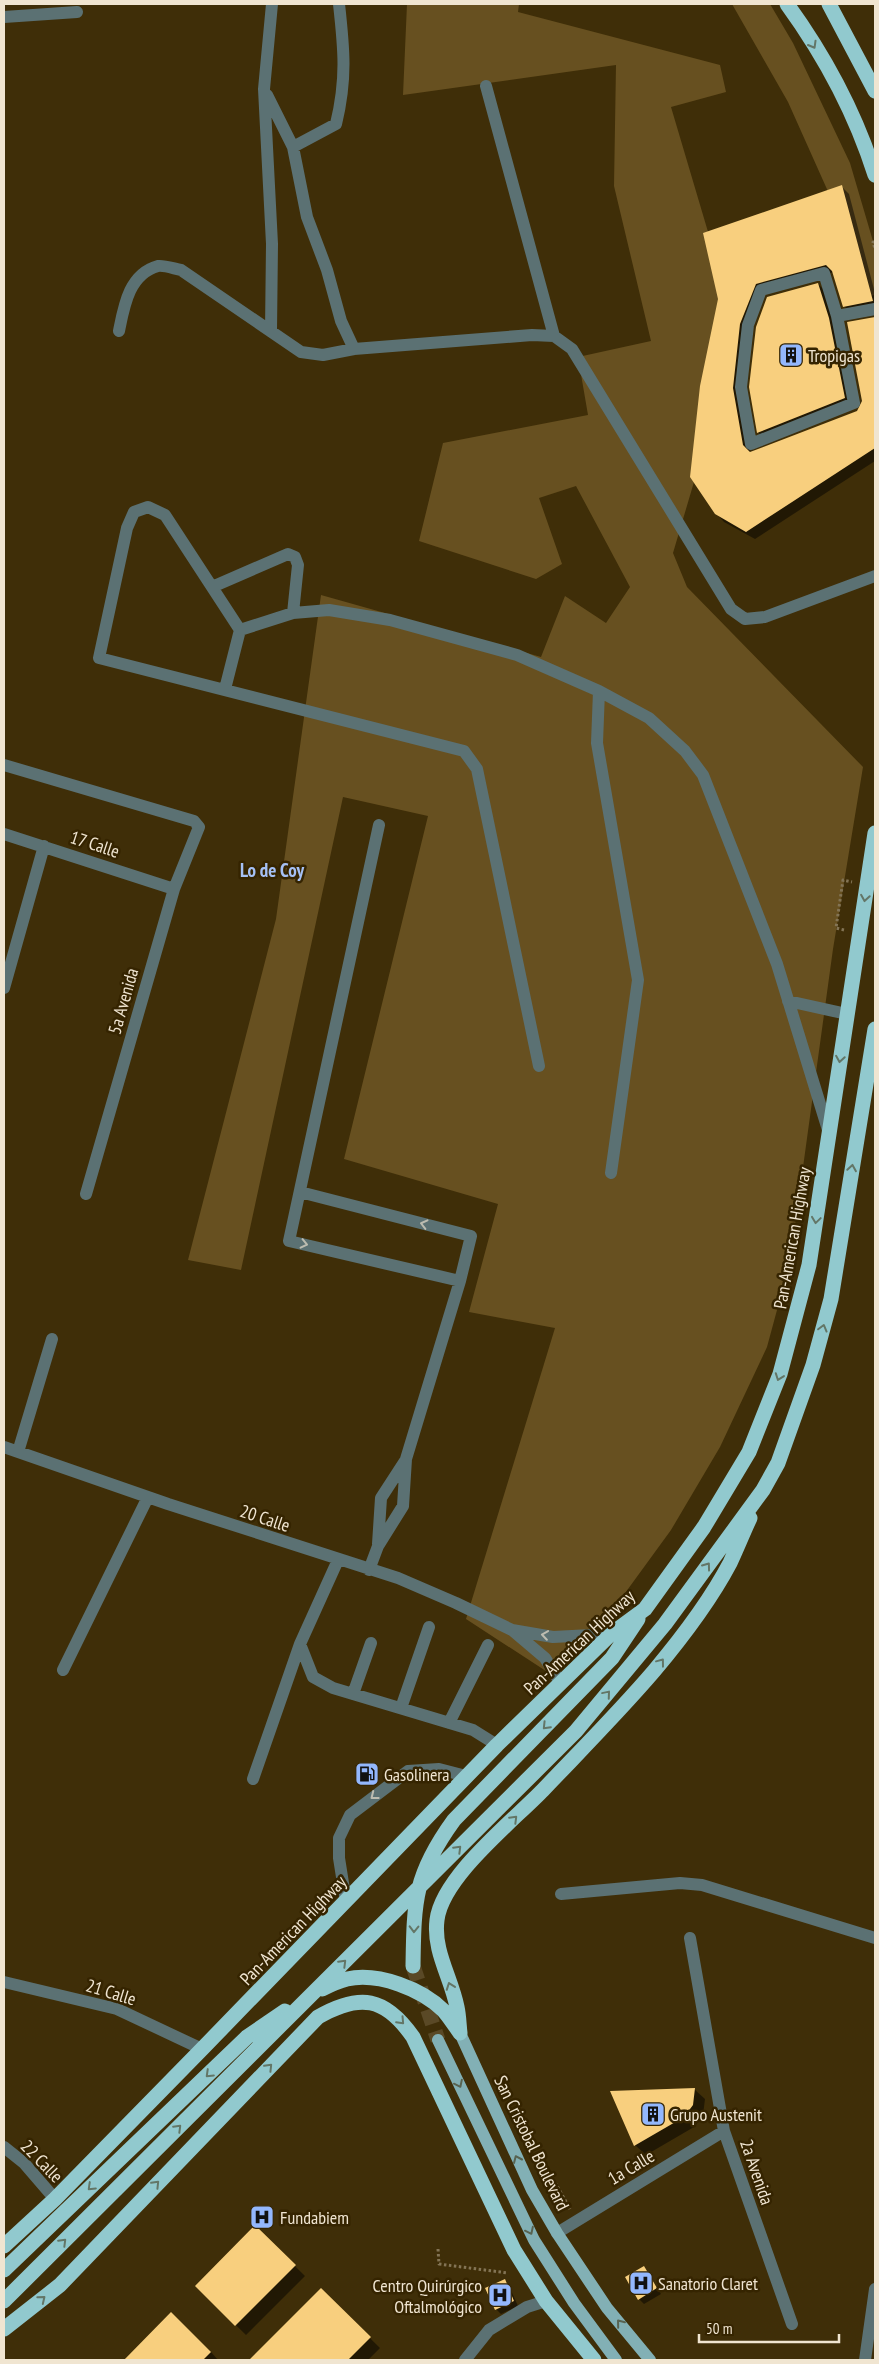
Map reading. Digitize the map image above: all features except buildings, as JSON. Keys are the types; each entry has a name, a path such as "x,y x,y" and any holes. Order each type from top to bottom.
{"highway":[{"path":"787,4 798,19 846,105 859,131 875,176"},
{"path":"829,4 875,91"},
{"name":"Pan-American Highway","path":"4,2246 55,2199 202,2050 466,1776 560,1682 611,1634 645,1610 704,1527 749,1452 780,1374 809,1265 828,1130 875,833"},
{"path":"4,2301 576,1731 665,1624 762,1490 778,1463 814,1366 831,1299 875,1029"},
{"path":"460,2033 457,2006 442,1964 436,1934 437,1918 443,1899 456,1878 542,1791 654,1670 703,1604 730,1563 762,1490"},
{"path":"413,1966 414,1905 422,1874 434,1847 454,1820 612,1658 645,1610"},
{"path":"4,2270 247,2037 308,1994 347,1979 364,1978 383,1981 407,1988 429,2000 444,2012 460,2033"},
{"path":"4,2329 60,2285 318,2017 338,2006 356,2001 373,2003 389,2010 401,2020 414,2037 514,2250 546,2301 594,2360"}],"main road":[{"name":"San Cristobal Boulevard","path":"460,2033 532,2190 556,2233 607,2308 650,2360"},
{"path":"438,2040 534,2240 574,2303 616,2360"}],"street":[{"path":"271,332 272,244 264,89 272,4"},
{"path":"293,147 336,124 343,97 345,56 339,4"},
{"path":"4,17 76,12"},
{"path":"486,86 554,336"},
{"path":"264,89 293,147 307,217 327,270 341,321 354,349"},
{"path":"119,330 126,297 143,273 159,266 181,270 301,352 323,355 354,349 532,335 554,336 572,349 731,609 745,619 765,617 875,576"},
{"path":"824,273 837,316 854,403 751,444 741,386 748,325 761,290 824,273"},
{"path":"837,316 875,310"},
{"path":"225,689 240,630 165,515 148,507 134,512 128,528 99,658 464,751 477,769 539,1066"},
{"path":"212,587 288,554 295,557 298,565 293,613"},
{"path":"240,630 293,613 329,610 390,620 517,655 599,691 649,718 685,751 702,775 777,964 828,1130"},
{"path":"599,691 597,743 638,980 611,1173"},
{"name":"5a Avenida","path":"4,765 194,821 199,827 174,889 86,1194"},
{"path":"379,825 289,1241 460,1281"},
{"name":"17 Calle","path":"4,834 174,889"},
{"path":"4,988 44,846"},
{"path":"788,1001 847,1014"},
{"path":"300,1192 471,1236 460,1281 406,1459 404,1506 378,1546 369,1570"},
{"path":"18,1452 52,1339"},
{"name":"20 Calle","path":"4,1447 148,1497 398,1578 512,1630 545,1658 560,1682"},
{"path":"378,1546 381,1498 406,1459"},
{"path":"63,1670 148,1497"},
{"path":"253,1779 300,1644 338,1560"},
{"path":"401,1708 429,1628"},
{"name":"20 Calle","path":"512,1630 552,1636 611,1634"},
{"path":"353,1694 371,1643"},
{"path":"300,1644 313,1677 333,1688 473,1730 497,1745"},
{"path":"449,1723 488,1645"},
{"path":"346,1902 339,1858 339,1838 350,1815 408,1771 439,1769 466,1776"},
{"path":"561,1894 680,1883 702,1886 875,1938"},
{"name":"2a Avenida","path":"690,1938 724,2131 792,2324"},
{"name":"21 Calle","path":"4,1982 116,2009 202,2050"},
{"name":"1a Calle","path":"556,2233 724,2131"},
{"name":"22 Calle","path":"4,2147 24,2163 55,2199"},
{"path":"865,2360 875,2289"},
{"path":"465,2360 489,2330 527,2307 546,2301"}],"path":[{"path":"875,242 875,249"},
{"path":"836,928 843,880"},
{"path":"438,2249 439,2264 511,2273"}],"shaded area":[{"path":"407,4 519,4 518,12 720,65 726,92 671,107 738,333 673,553 687,587 863,767 833,949 790,1262 767,1347 720,1447 671,1530 612,1611 552,1675 466,1619 555,1328 469,1312 498,1204 344,1159 428,816 343,797 241,1270 188,1260 276,919 321,595 541,657 565,596 606,623 630,587 576,486 539,498 562,564 536,579 419,541 443,443 588,415 578,357 651,341 614,186 616,65 403,95"},
{"path":"732,4 770,4 793,43 850,163 875,248 875,295 863,297 843,225 788,102"}],"tunnel":[{"path":"413,1966 438,2040"}],"place":[{"name":"Tropigas","path":"791,355"},
{"name":"Gasolinera","path":"367,1774"},
{"name":"Grupo Austenit","path":"653,2114"},
{"name":"Fundabiem","path":"262,2217"},
{"name":"Sanatorio Claret","path":"641,2283"},
{"name":"Centro Quirúrgico Oftalmológico","path":"500,2295"}],"district":[{"name":"Lo de Coy","path":"272,870"}]}
